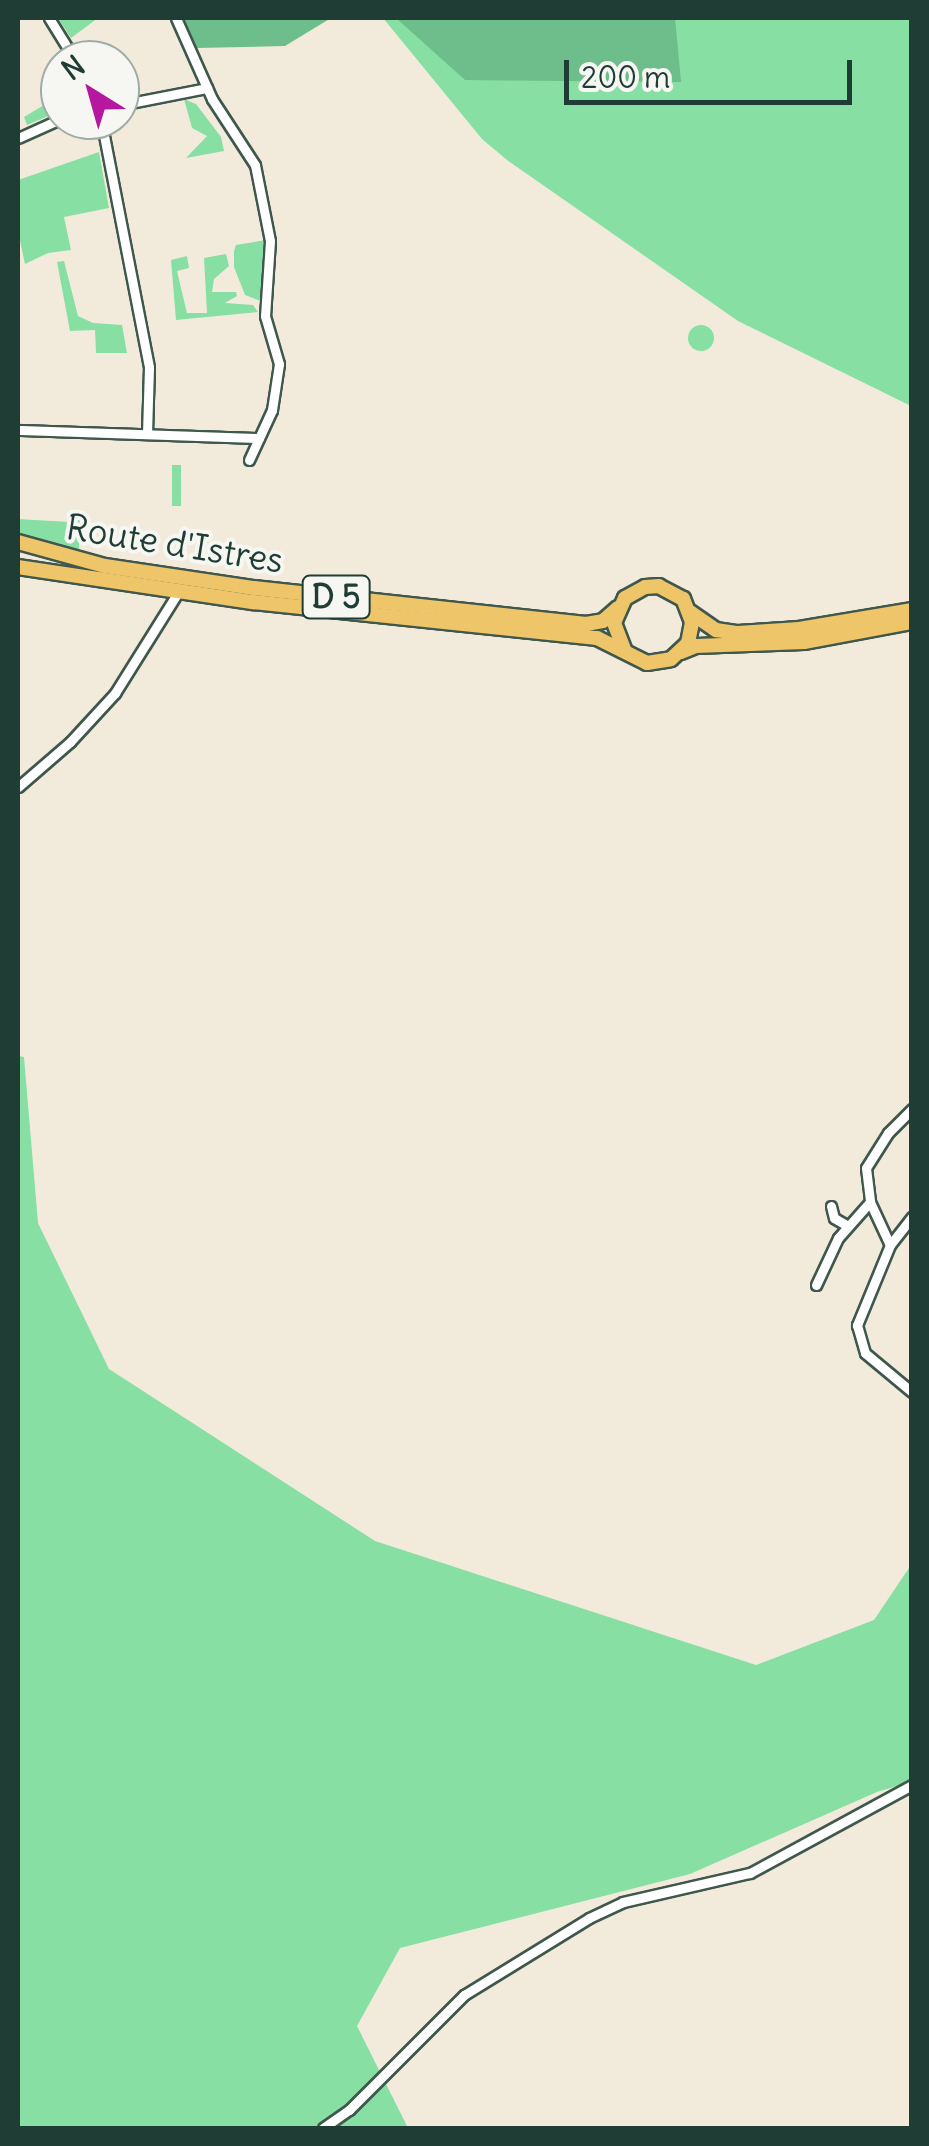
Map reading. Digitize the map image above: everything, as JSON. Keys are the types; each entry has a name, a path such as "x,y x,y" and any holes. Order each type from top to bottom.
{"main road":[{"name":"Route d'Istres","path":"18,542 74,559 179,579 586,624 603,621 618,608"},
{"name":"Route d'Istres","path":"18,567 178,592 597,638 625,651"},
{"path":"912,610 799,629 738,633 716,630 690,611 672,590 659,586 634,591 618,608 617,638 625,651 646,663 671,659 696,646 804,642 912,622"},
{"path":"681,652 691,633 690,611"}],"street":[{"path":"49,18 63,40"},
{"path":"176,18 206,88 255,165 270,241 265,316 279,364 272,410 249,460"},
{"path":"140,101 206,88"},
{"path":"105,140 149,367 147,433"},
{"path":"18,430 259,438"},
{"path":"18,787 116,693 178,592"},
{"path":"890,1246 865,1182 872,1154 912,1109"},
{"path":"816,1285 828,1254 846,1226 870,1202"},
{"path":"831,1206 834,1218 846,1226"},
{"path":"912,1218 890,1246 862,1304 858,1340 865,1353 912,1392"},
{"path":"323,2128 364,2096 433,2021 499,1971 623,1902 698,1887 762,1867 912,1785"}],"green space":[{"path":"58,18 98,18 71,38"},
{"path":"180,18 331,18 285,46 197,48"},
{"path":"383,18 911,18 911,406 738,321 507,160 482,139"},
{"path":"396,18 675,18 681,82 465,80"},
{"path":"184,99 196,104 221,137 224,151 186,158 207,136 192,128"},
{"path":"40,107 40,119 27,125 24,117"},
{"path":"99,152 109,208 64,217 71,250 48,253 25,264 18,231 18,180"},
{"path":"266,240 263,302 245,295 234,267 234,251 236,245"},
{"path":"226,254 229,266 214,279 212,292 236,292 237,296 225,303 253,305 258,312 176,320 171,260 187,256 189,268 177,271 187,313 207,313 204,258"},
{"path":"64,261 78,316 93,323 122,325 127,353 96,353 95,330 70,331 57,262"},
{"path":"701,325 710,329 714,338 710,347 701,351 692,347 688,338 692,329"},
{"path":"172,465 181,465 181,506 172,506"},
{"path":"80,512 79,551 25,537 18,531 18,519 69,522 71,513"},
{"path":"18,1056 24,1057 38,1223 109,1369 375,1541 756,1665 874,1620 911,1565 911,1782 877,1792 690,1874 400,1948 357,2026 408,2128 18,2128"}]}
